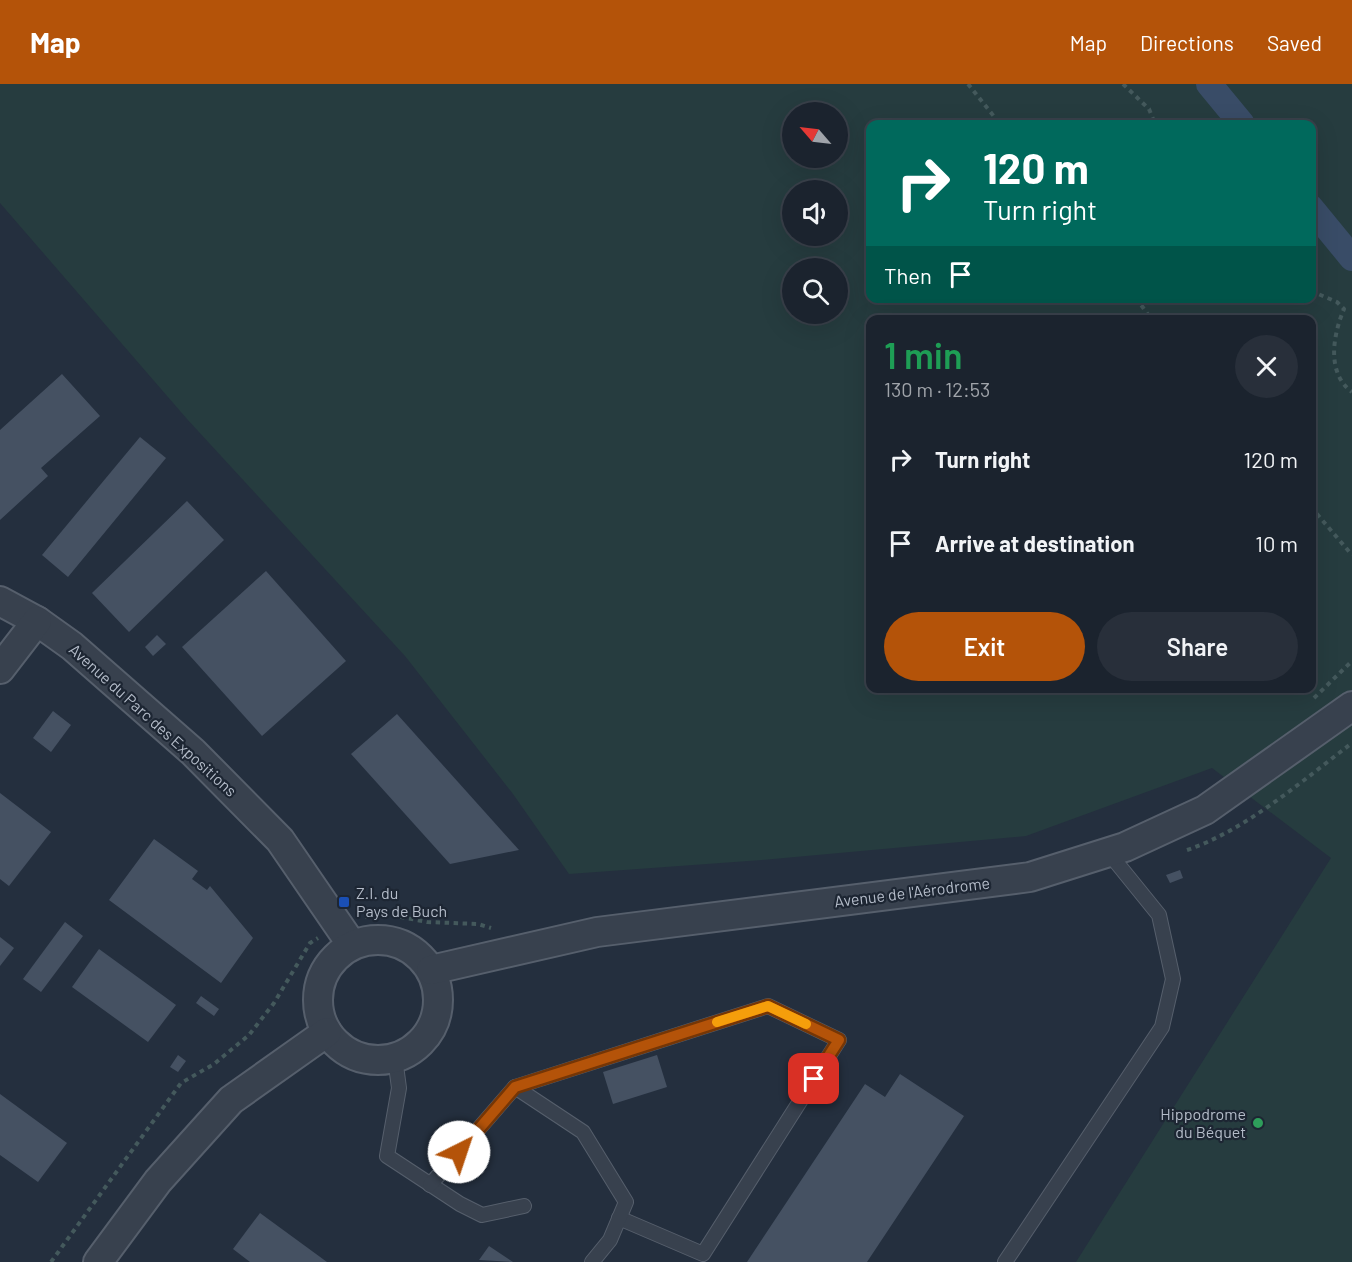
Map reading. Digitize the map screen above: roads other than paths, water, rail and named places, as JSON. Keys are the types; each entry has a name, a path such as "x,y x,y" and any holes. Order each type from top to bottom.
{"street":[{"name":"Avenue du Parc des Expositions","path":"0,602 37,621 72,646 192,752 272,832 345,935"},
{"path":"0,669 37,621"},
{"name":"Avenue de l'Aérodrome","path":"431,970 597,932 1030,877 1108,852 1205,810 1352,706"},
{"path":"345,935 369,940 388,940 405,945 420,956 431,970 438,996 435,1023 425,1039 411,1051 395,1058 375,1061 356,1057 339,1047 327,1032 319,1013 318,993 323,973 335,957 345,935"},
{"path":"98,1262 158,1181 231,1100 327,1032"}],"lane":[{"path":"1005,1262 1162,1027 1173,979 1159,915 1108,852"},
{"path":"430,1185 515,1087 768,1006 839,1040 701,1258 619,1218"},
{"path":"395,1058 399,1088 387,1155 430,1185 482,1215 524,1206"},
{"path":"515,1087 583,1132 626,1202 610,1240 592,1262"}],"waterway":[{"path":"1209,84 1239,120"},
{"path":"1316,214 1352,258"}],"place":[{"name":"Z.I. du Pays de Buch","path":"344,902"},
{"name":"Hippodrome du Béquet","path":"1258,1123"}]}
